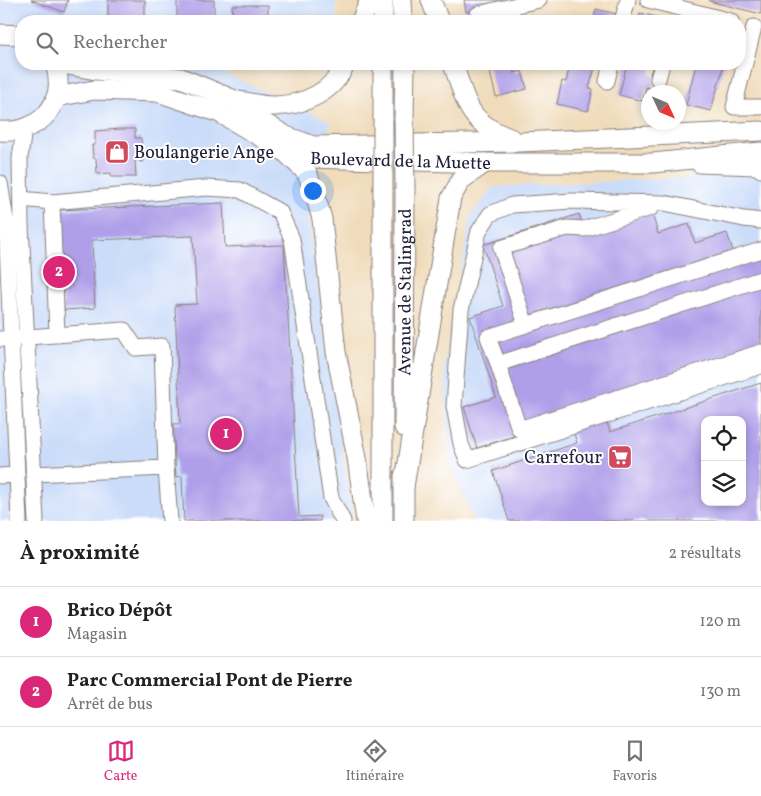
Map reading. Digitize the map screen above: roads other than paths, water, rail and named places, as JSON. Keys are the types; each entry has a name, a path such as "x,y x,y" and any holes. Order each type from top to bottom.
{"main road":[{"path":"364,15 370,0"},
{"path":"383,0 383,15"},
{"path":"402,0 403,15"},
{"path":"431,0 437,15"},
{"path":"0,34 15,33"},
{"path":"0,131 12,132 24,129 44,117 56,98 58,80 56,70"},
{"name":"Boulevard de la Muette","path":"96,70 181,78 237,101 261,121 286,136 313,146 520,142 761,131"},
{"path":"237,101 274,106 302,102 321,93 342,70"},
{"name":"Avenue de Stalingrad","path":"382,70 384,190 383,521"},
{"name":"Avenue de Stalingrad","path":"404,521 405,70"},
{"path":"455,70 474,118 492,131 520,142"},
{"name":"Boulevard de la Muette","path":"56,98 94,90 158,92 220,113 283,150 309,158 485,163 653,163 761,152"},
{"path":"283,150 306,173 315,194 322,219 336,352 357,458 366,521"},
{"path":"404,487 451,198 462,180 485,163"}],"street":[{"path":"478,14 512,14 539,0"},
{"path":"624,15 628,0"},
{"path":"648,0 675,14"},
{"path":"746,53 752,26"},
{"path":"607,82 610,70"},
{"path":"658,79 660,70"},
{"path":"742,70 734,107 761,107"},
{"path":"24,129 20,158 21,199 36,521"},
{"path":"653,163 757,167 761,170"},
{"path":"0,184 6,220 6,338 19,521"},
{"path":"21,199 52,202 206,188 240,190 280,212 292,239 331,498 343,521"},
{"path":"761,221 664,203 572,201 512,205 490,214 479,230 461,310 454,406 461,444 467,460 761,366"},
{"path":"52,202 57,335"},
{"path":"526,325 501,248 567,228 584,229 664,203"},
{"path":"761,250 488,337 519,429 761,352"},
{"path":"498,364 761,279"},
{"path":"6,338 124,330 136,348 162,346 166,468 170,521"},
{"path":"33,474 166,468"},
{"path":"0,476 17,476"}],"place":[{"name":"Boulangerie Ange","path":"117,152"},
{"name":"Parc Commercial Pont de Pierre","path":"59,272"},
{"name":"Brico Dépôt","path":"226,434"},
{"name":"Carrefour","path":"620,457"}]}
